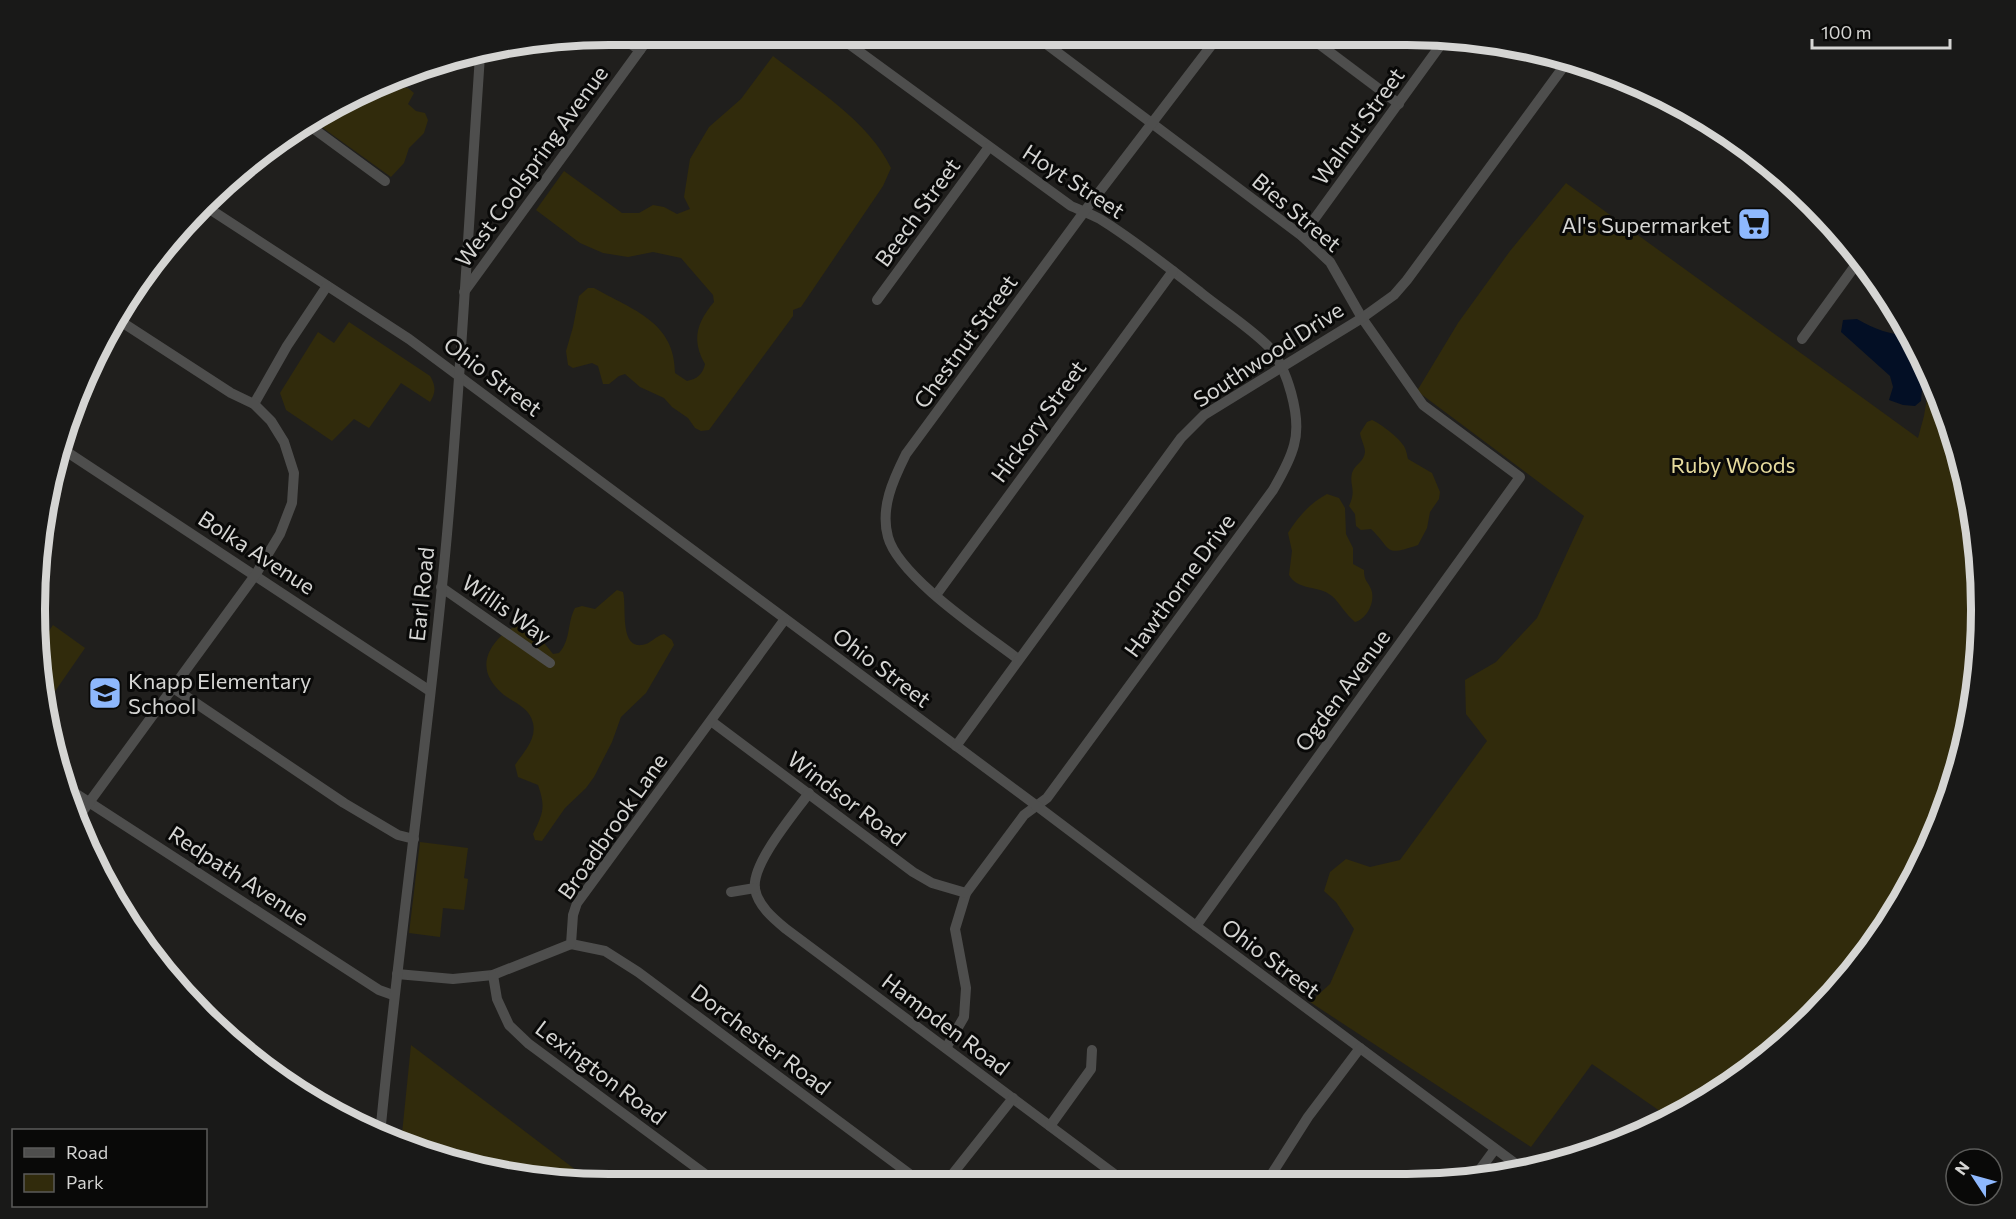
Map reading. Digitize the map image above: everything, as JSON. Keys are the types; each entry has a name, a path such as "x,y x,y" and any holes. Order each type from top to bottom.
{"street":[{"path":"633,45 640,50"},
{"name":"West Coolspring Avenue","path":"464,292 644,45"},
{"name":"Hoyt Street","path":"850,45 1071,206 1098,218 1173,271 1267,346 1282,367"},
{"name":"Bies Street","path":"1048,45 1302,236 1330,262 1362,318 1423,405 1520,477"},
{"name":"Chestnut Street","path":"1018,659 906,569 888,538 886,505 895,476 906,454 1084,212 1212,45"},
{"path":"1320,45 1399,104"},
{"name":"Walnut Street","path":"1302,236 1440,46"},
{"name":"Earl Road","path":"381,1125 393,995 414,839 441,587 480,60"},
{"name":"Southwood Drive","path":"956,746 1181,438 1204,415 1362,318 1394,295 1563,67"},
{"path":"314,129 385,181"},
{"name":"Beech Street","path":"877,300 988,147"},
{"name":"Ohio Street","path":"210,210 409,339 1515,1163"},
{"path":"1802,339 1855,267"},
{"name":"Hickory Street","path":"936,595 1173,271"},
{"path":"254,404 287,346 327,286"},
{"path":"83,812 256,574 280,534 292,503 294,473 284,442 272,421 254,404 231,393 123,323"},
{"name":"Hawthorne Drive","path":"946,1048 964,1017 966,988 955,929 966,893 1024,815 1047,798 1273,490 1286,468 1295,442 1295,406 1282,367"},
{"name":"Bolka Avenue","path":"68,451 430,691"},
{"name":"Ogden Avenue","path":"1196,926 1520,477"},
{"name":"Willis Way","path":"441,587 550,663"},
{"name":"Broadbrook Lane","path":"571,944 573,915 577,903 785,619"},
{"path":"172,687 341,801 398,835 414,839"},
{"name":"Windsor Road","path":"711,721 913,872 932,883 966,893"},
{"path":"731,892 755,888 759,869 767,851 809,793"},
{"name":"Redpath Avenue","path":"76,794 138,832 379,990 393,995"},
{"name":"Hampden Road","path":"755,888 764,909 772,918 1114,1174"},
{"path":"397,974 453,979 493,975 571,944"},
{"name":"Dorchester Road","path":"571,944 605,951 638,972 910,1174"},
{"name":"Lexington Road","path":"493,975 497,999 509,1025 529,1044 704,1174"},
{"path":"1272,1174 1308,1117 1359,1048"},
{"path":"1050,1126 1091,1069 1092,1050"},
{"path":"953,1174 1013,1098"},
{"path":"1480,1169 1495,1149"}],"green space":[{"path":"773,56 855,120 881,151 891,168 883,186 801,307 793,310 793,316 709,430 701,431 664,398 640,387 625,374 609,384 603,384 598,366 592,363 573,368 568,365 566,351 579,296 588,288 594,288 637,311 660,329 668,341 675,373 687,381 694,379 699,376 705,364 697,339 703,317 714,302 713,295 681,258 653,252 628,257 603,253 580,243 536,210 564,171 622,213 639,213 653,205 664,207 677,214 690,209 684,197 690,159 709,127 741,99"},
{"path":"397,86 408,88 414,93 408,104 416,111 425,113 428,120 424,133 409,148 404,163 391,177 320,126 360,103"},
{"name":"Ruby Woods","path":"1566,183 1918,438 1928,393 1952,463 1960,499 1970,573 1971,610 1970,646 1960,720 1952,756 1928,826 1913,859 1876,923 1831,982 1779,1034 1750,1057 1720,1079 1662,1113 1592,1064 1531,1147 1310,1002 1330,984 1354,929 1336,902 1324,891 1330,872 1346,859 1370,867 1400,860 1487,741 1466,714 1465,680 1496,662 1537,618 1584,516 1417,391 1458,323 1510,251"},
{"path":"349,322 430,376 434,392 430,402 401,383 369,428 354,419 332,441 286,410 280,393 318,332 334,343"},
{"path":"1372,420 1401,442 1408,459 1432,473 1440,492 1418,545 1399,551 1386,546 1371,529 1361,530 1356,526 1355,514 1349,506 1353,492 1352,473 1365,452 1360,433 1367,422"},
{"path":"1327,494 1339,498 1345,508 1346,534 1353,548 1353,564 1364,570 1365,578 1371,589 1372,599 1369,609 1355,622 1332,596 1321,590 1303,586 1289,575 1292,551 1288,533 1305,511"},
{"path":"617,590 623,592 625,625 630,640 642,645 664,634 672,640 674,645 646,693 621,717 612,742 594,777 565,808 542,841 535,840 533,834 542,810 542,799 538,785 518,777 515,765 531,740 533,723 529,713 504,695 491,681 486,666 487,658 494,643 516,627 536,634 553,654 559,653 565,643 575,608 582,606 595,609"},
{"path":"53,625 85,648 52,696 46,646 46,636"},
{"path":"420,842 468,848 464,878 468,879 464,910 443,908 440,937 409,933"},
{"path":"411,1045 580,1173 499,1163 463,1155 402,1134"}],"water":[{"path":"1857,319 1883,331 1899,334 1923,381 1921,401 1915,406 1889,400 1893,387 1890,376 1841,332 1843,320"}],"place":[{"name":"Al's Supermarket","path":"1754,224"},
{"name":"Knapp Elementary School","path":"105,693"}]}
